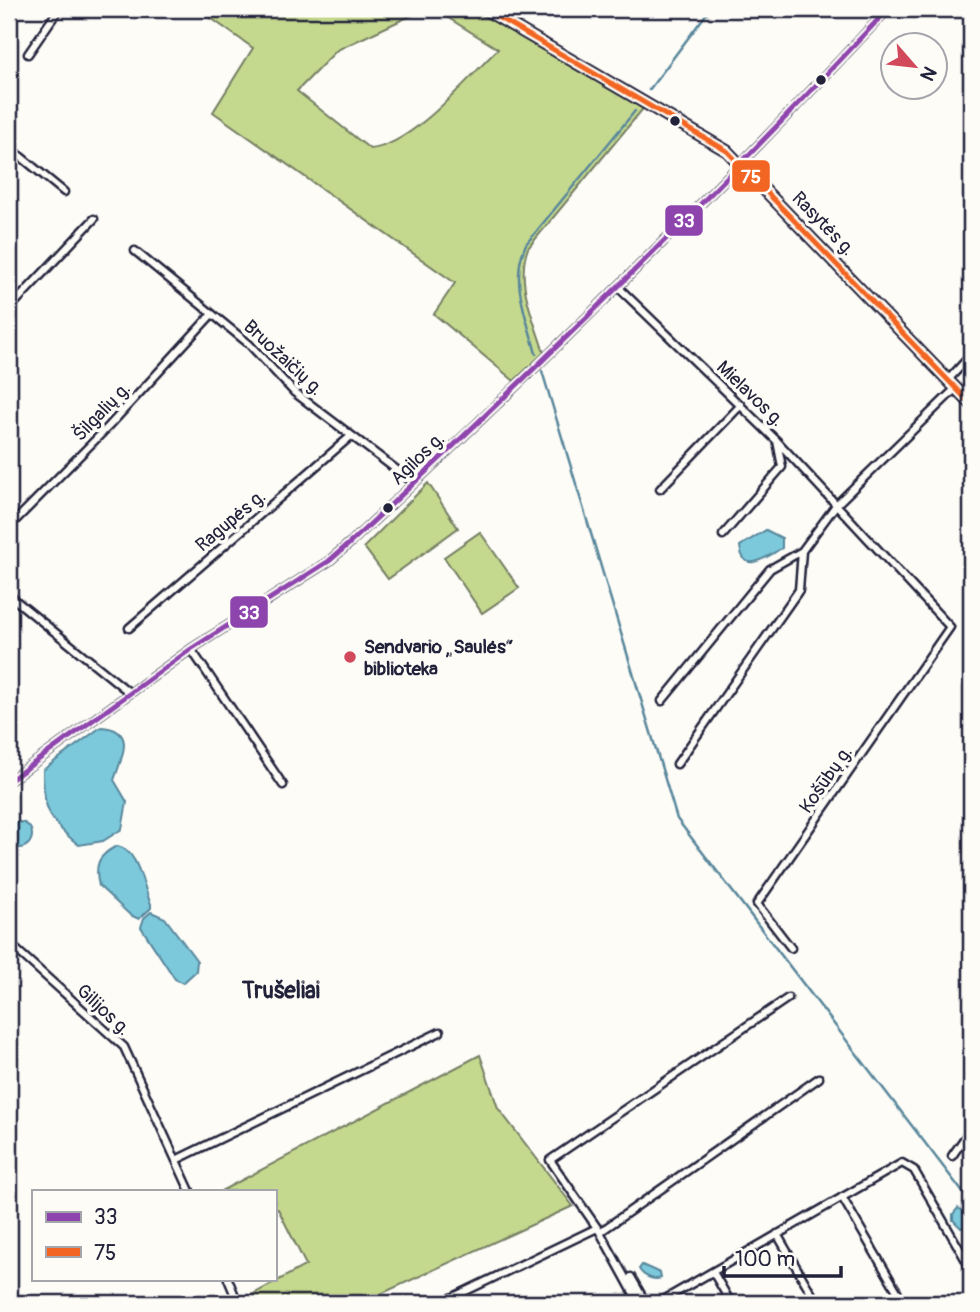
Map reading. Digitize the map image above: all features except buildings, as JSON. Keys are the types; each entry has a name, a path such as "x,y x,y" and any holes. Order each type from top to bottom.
{"main road":[{"name":"Rasytės g.","path":"484,9 698,132 743,164 971,404"}],"street":[{"path":"29,54 59,9"},
{"name":"Agilos g.","path":"9,781 191,649 329,561 414,483 743,164 888,9"},
{"path":"9,147 64,192"},
{"path":"9,309 94,219"},
{"name":"Bruožaičių g.","path":"135,251 260,354 294,392 414,483"},
{"name":"Mielavos g.","path":"618,286 777,441 782,467 723,535"},
{"name":"Šilgalių g.","path":"9,527 109,426 212,314"},
{"path":"948,380 971,355"},
{"path":"662,701 770,569 802,551 836,505 956,388"},
{"path":"660,489 741,405"},
{"name":"Ragupės g.","path":"129,628 351,436"},
{"path":"777,441 836,505"},
{"name":"Košūbų g.","path":"791,948 757,904 950,627 836,505"},
{"path":"677,764 799,590 802,551"},
{"path":"9,595 130,694"},
{"path":"191,649 283,785"},
{"name":"Gilijos g.","path":"9,943 124,1047 190,1190"},
{"path":"639,1303 598,1230 550,1160 788,998"},
{"path":"176,1160 440,1032"},
{"path":"441,1303 598,1230 819,1078"},
{"path":"952,1156 971,1129"},
{"path":"658,1303 896,1165 908,1164 971,1269"},
{"path":"842,1197 904,1303"},
{"path":"777,1234 817,1303"},
{"path":"713,1272 731,1303"},
{"path":"631,1278 646,1303"},
{"path":"228,1280 239,1303"}],"green space":[{"path":"198,9 425,9 337,50 297,91 370,149 386,145 421,124 498,49 434,9 474,9 646,105 528,248 525,287 544,353 514,381 434,314 455,283 213,112 253,48"},
{"path":"428,483 458,528 388,579 364,547"},
{"path":"480,532 519,588 482,613 444,557"},
{"path":"480,1055 498,1108 573,1206 361,1303 242,1303 241,1301 306,1265 276,1210 276,1190 223,1190"}],"water":[{"path":"766,530 782,538 782,548 756,562 746,560 740,546"},
{"path":"101,727 120,733 123,739 123,755 114,780 127,802 122,829 103,841 79,845 60,829 49,813 44,795 43,770"},
{"path":"19,822 28,826 32,835 28,844 19,848 10,844 6,835 10,826"},
{"path":"117,846 130,854 135,861 151,904 151,908 139,919 130,915 99,886 97,866 105,853"},
{"path":"151,912 165,918 197,961 196,971 183,983 175,979 141,927 144,918"},
{"path":"958,1208 971,1216 971,1227 961,1228 953,1220 953,1214"},
{"path":"642,1265 660,1273 661,1278 646,1276 639,1269"}],"waterway":[{"path":"649,90 710,9"},
{"path":"536,354 519,285 521,258 526,244 635,111"},
{"path":"542,371 677,819 971,1203"}],"transit line":[{"name":"75","path":"484,9 727,151 971,404"},
{"name":"33","path":"9,781 191,649 329,561 351,542 624,280 758,146 888,9"}],"place":[{"name":"Sendvario „Saulės“ biblioteka","path":"350,657"}],"district":[{"name":"Trušeliai","path":"281,990"}]}
